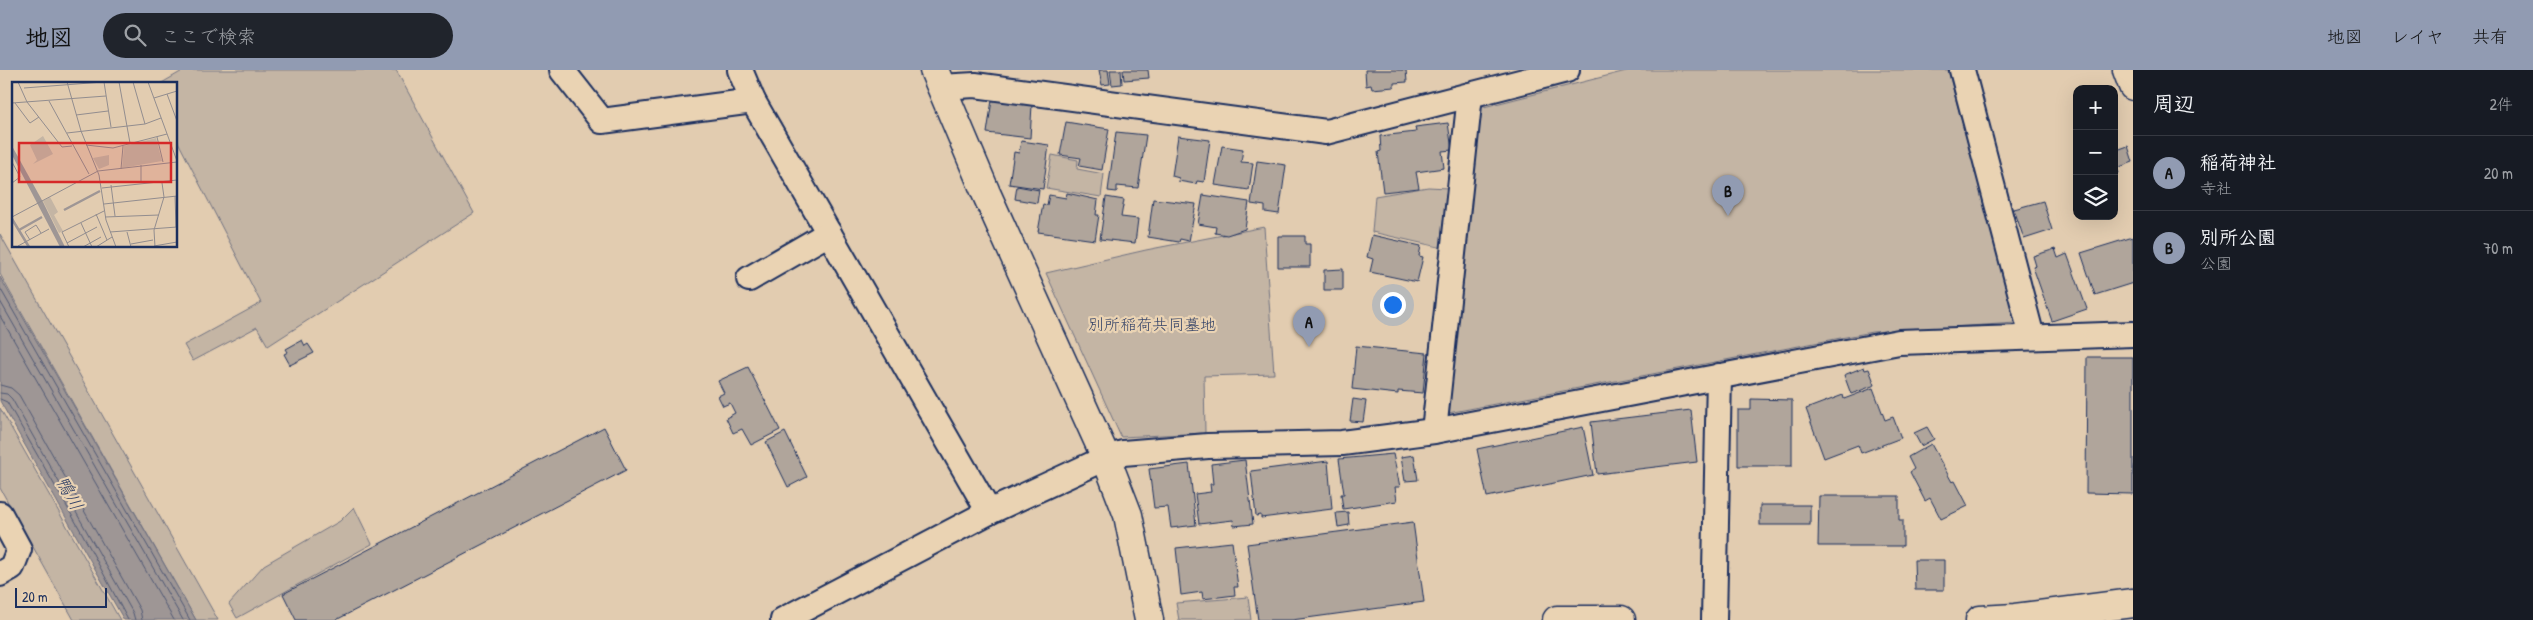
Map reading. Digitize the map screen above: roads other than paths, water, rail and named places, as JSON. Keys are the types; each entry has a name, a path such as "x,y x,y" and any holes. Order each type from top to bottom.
{"street":[{"path":"562,70 602,121 753,101"},
{"path":"740,70 753,101 989,512"},
{"path":"937,79 1326,132 1564,70"},
{"path":"1962,70 2032,337"},
{"path":"2127,70 2133,86"},
{"path":"937,79 1106,458 1128,515 1149,620"},
{"path":"1434,431 1470,95"},
{"path":"749,279 828,233"},
{"path":"783,620 989,512 1106,458 1123,453 1208,446 1342,443 1434,431 1899,342 2133,334"},
{"path":"1714,620 1719,376"},
{"path":"0,514 19,549 12,567 0,574"},
{"path":"1980,620 2015,619 2133,603"},
{"path":"1557,620 1621,620"}],"water":[{"name":"鴨川","path":"0,277 196,620 124,620 0,401"}],"place":[{"name":"別所公園","path":"1728,216"},
{"name":"稲荷神社","path":"1309,347"}],"park label":[{"name":"別所稲荷共同墓地","path":"1152,324"}]}
